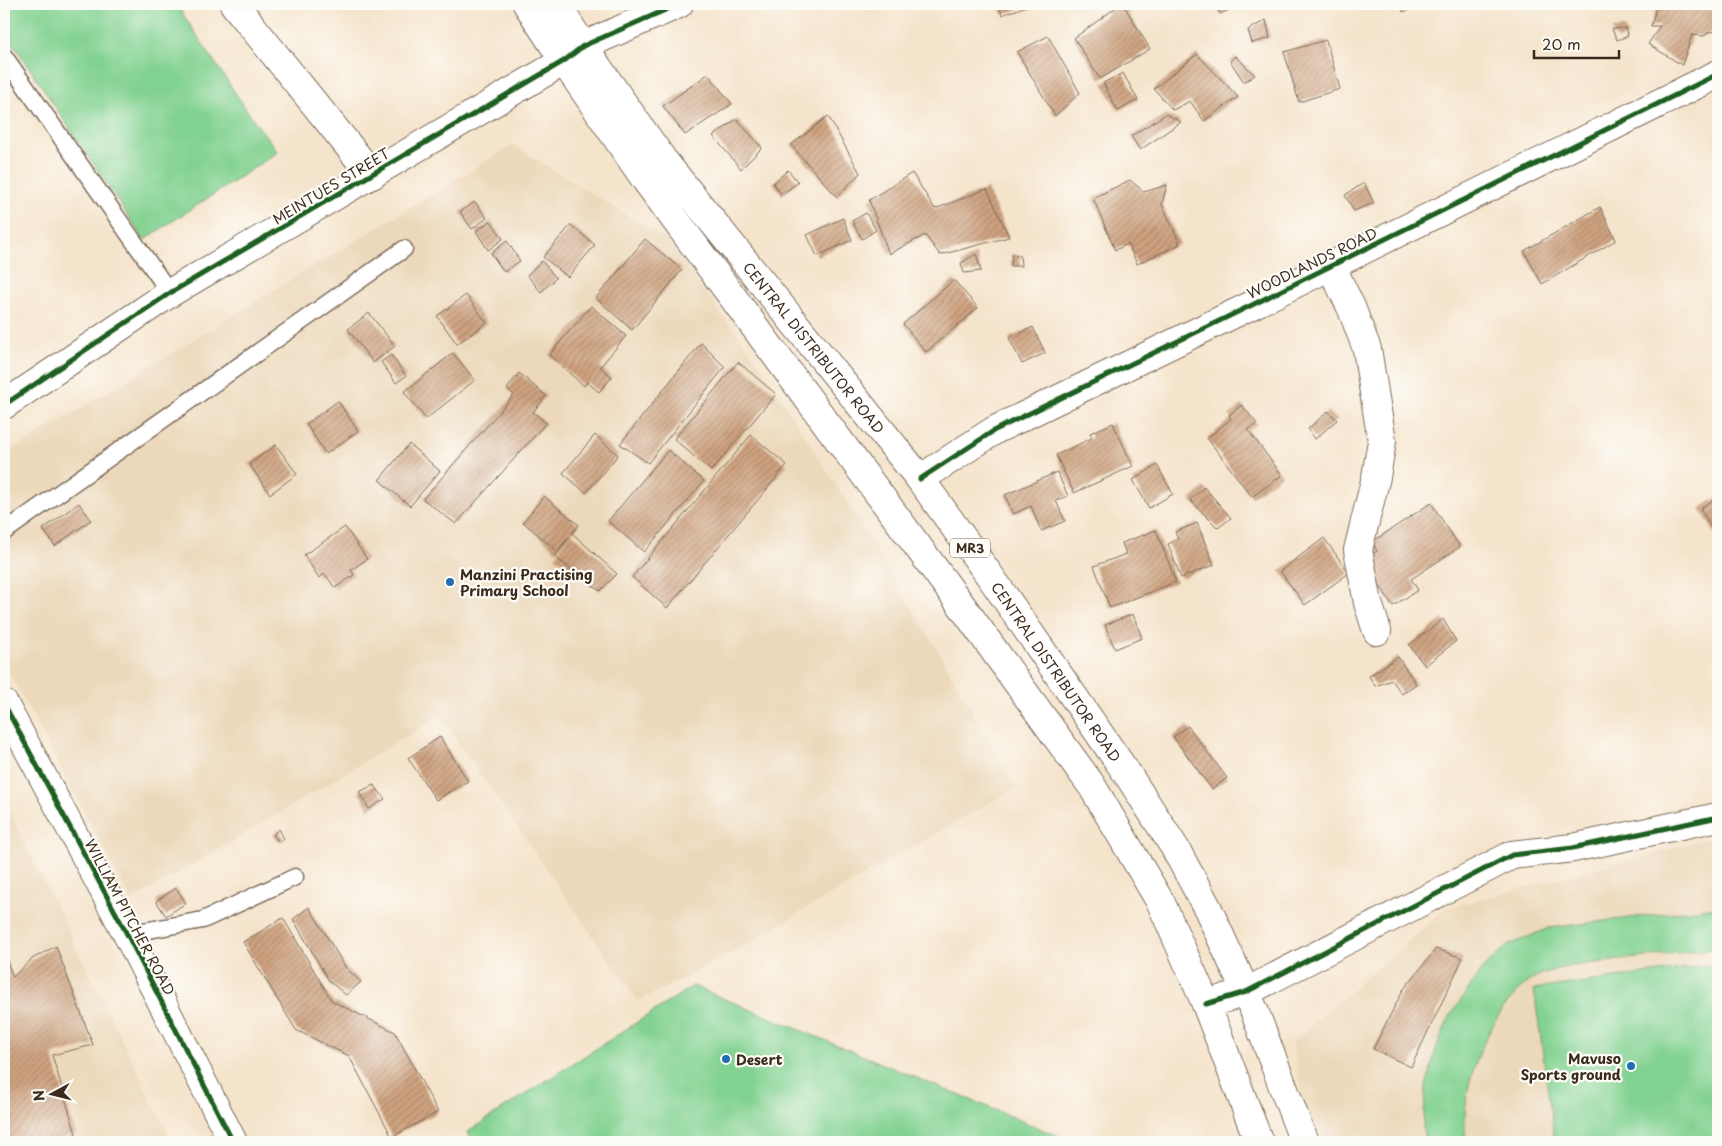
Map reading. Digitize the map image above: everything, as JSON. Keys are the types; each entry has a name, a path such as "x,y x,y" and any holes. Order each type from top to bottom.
{"main road":[{"path":"234,4 372,174"},
{"name":"CENTRAL DISTRIBUTOR ROAD","path":"527,4 573,54 663,160 920,479 995,583 1130,778 1175,848 1208,909 1254,1010 1304,1142"},
{"name":"CENTRAL DISTRIBUTOR ROAD","path":"556,4 573,54 644,179 962,606 1092,786 1161,903 1206,1004 1259,1142"},
{"name":"MEINTUES STREET","path":"4,406 170,294 573,54 679,4"},
{"name":"WOODLANDS ROAD","path":"920,479 995,430 1718,74"},
{"path":"1331,266 1352,306 1366,349 1382,441 1376,476 1358,550 1368,603 1377,631"},
{"name":"WILLIAM PITCHER ROAD","path":"4,704 127,934 233,1142"},
{"path":"1206,1004 1246,992 1512,855 1573,848 1718,817"}],"lane":[{"path":"4,56 170,294"},
{"path":"4,532 404,249"},
{"path":"127,934 203,920 295,877"}],"shaded area":[{"name":"Manzini Practising Primary School","path":"513,145 667,240 755,358 853,512 939,653 1015,788 708,966 638,1001 440,716 132,901 4,663 4,455"},
{"path":"4,801 172,1142 4,1142"},
{"path":"1718,836 1718,1142 1309,1142 1293,1041 1447,908"}],"green space":[{"path":"4,4 176,4 252,118 278,152 144,240 4,30"},
{"path":"1718,907 1718,948 1572,966 1537,976 1528,982 1515,994 1492,1026 1474,1067 1466,1104 1466,1142 1425,1142 1423,1128 1426,1086 1436,1049 1450,1016 1483,968 1507,946 1549,928"},
{"name":"Mavuso Sports ground","path":"1718,964 1718,1142 1555,1142 1534,989"},
{"name":"Desert","path":"693,986 1073,1142 474,1142 467,1132"}],"building":[{"path":"999,4 1032,4 1002,15"},
{"path":"1123,4 1150,49 1100,79 1074,38"},
{"path":"1215,4 1241,4 1220,14"},
{"path":"1401,4 1425,4 1425,5 1403,12"},
{"path":"1657,4 1718,4 1718,33 1711,31 1704,36 1692,35 1682,65 1648,44 1660,26 1651,26"},
{"path":"1266,20 1270,38 1252,43 1248,30"},
{"path":"1625,28 1628,36 1617,40 1612,29"},
{"path":"1048,36 1080,93 1055,116 1017,52"},
{"path":"1326,40 1340,89 1299,102 1284,52"},
{"path":"1197,54 1238,97 1204,121 1190,101 1173,110 1154,89"},
{"path":"1235,56 1255,75 1244,82 1230,61"},
{"path":"1123,73 1138,100 1118,111 1103,83"},
{"path":"708,74 732,104 685,135 663,106"},
{"path":"1166,114 1181,122 1140,150 1131,136"},
{"path":"828,116 860,173 837,197 791,145"},
{"path":"737,119 762,148 741,169 713,136"},
{"path":"788,170 798,182 782,195 773,183"},
{"path":"912,173 935,209 987,189 1009,237 940,255 925,235 889,254 869,200"},
{"path":"1130,180 1144,192 1167,185 1162,204 1180,244 1137,264 1128,244 1115,250 1093,198"},
{"path":"1364,183 1374,203 1354,211 1345,195"},
{"path":"475,202 487,218 472,229 460,212"},
{"path":"1600,207 1616,240 1542,284 1524,251"},
{"path":"866,213 876,230 862,239 852,221"},
{"path":"843,218 852,240 817,256 807,235"},
{"path":"491,221 503,239 488,250 476,231"},
{"path":"571,225 595,245 568,277 543,257"},
{"path":"645,239 682,270 632,330 596,298"},
{"path":"507,241 520,261 504,272 491,253"},
{"path":"976,254 981,271 964,273 961,263"},
{"path":"1012,254 1020,255 1021,266 1011,266"},
{"path":"542,261 556,278 541,292 527,275"},
{"path":"954,280 978,308 926,352 903,324"},
{"path":"466,295 487,323 457,344 437,316"},
{"path":"591,306 626,336 600,367 612,377 599,392 587,382 584,386 549,355"},
{"path":"369,313 395,346 373,363 348,329"},
{"path":"1033,327 1045,353 1022,364 1009,338"},
{"path":"701,343 725,367 648,463 620,444"},
{"path":"453,353 475,380 426,419 404,392"},
{"path":"391,355 406,376 396,383 381,362"},
{"path":"738,362 776,394 711,471 674,439"},
{"path":"519,373 546,396 533,412 546,423 456,524 423,499 514,395 507,389"},
{"path":"338,401 358,431 326,454 306,424"},
{"path":"1242,405 1257,424 1248,430 1282,475 1252,497 1207,438 1231,419 1229,415"},
{"path":"1328,411 1337,420 1315,439 1308,429"},
{"path":"1113,423 1133,466 1074,493 1056,455 1092,438 1090,433"},
{"path":"595,435 618,455 586,493 563,473"},
{"path":"751,435 787,465 667,608 632,577"},
{"path":"409,444 440,471 410,506 379,480"},
{"path":"276,445 297,474 270,494 249,464"},
{"path":"668,450 704,481 644,552 608,521"},
{"path":"1157,465 1173,494 1149,508 1133,480"},
{"path":"1057,472 1068,496 1056,501 1065,521 1041,531 1031,506 1013,514 1005,495"},
{"path":"1204,487 1231,518 1218,528 1190,500"},
{"path":"544,496 579,525 572,533 617,574 600,591 555,557 569,537 557,551 523,522"},
{"path":"1718,497 1718,539 1700,508"},
{"path":"79,503 91,520 55,546 43,529"},
{"path":"1431,503 1460,547 1411,579 1418,590 1393,606 1363,560 1377,551 1372,542"},
{"path":"1197,523 1214,565 1181,578 1168,544 1178,539 1175,532"},
{"path":"345,527 367,559 351,570 354,575 335,588 325,574 319,578 304,555"},
{"path":"1156,530 1176,582 1110,608 1094,566 1126,554 1122,543"},
{"path":"1324,538 1349,573 1305,605 1280,571"},
{"path":"1133,614 1142,638 1115,649 1105,625"},
{"path":"1443,619 1456,641 1425,666 1409,645"},
{"path":"1398,657 1416,684 1402,694 1392,680 1375,686 1369,676"},
{"path":"1188,726 1227,778 1212,789 1173,737"},
{"path":"440,737 468,781 436,800 408,758"},
{"path":"374,785 385,799 369,809 359,792"},
{"path":"279,829 284,839 279,842 273,835"},
{"path":"176,888 186,903 166,916 156,901"},
{"path":"309,907 346,968 361,982 346,995 329,981 293,919"},
{"path":"283,918 332,1001 395,1032 438,1112 392,1137 349,1056 296,1030 243,942"},
{"path":"56,946 93,1045 52,1055 76,1134 52,1142 4,1142 4,954 13,977 32,959"},
{"path":"1436,949 1463,958 1411,1067 1373,1049 1403,990"}],"cycle path":[{"path":"4,405 170,293 564,61 583,46 679,4"},
{"path":"920,479 995,430 1718,74"},
{"path":"4,704 127,934 233,1142"},
{"path":"1206,1004 1246,992 1512,855 1573,848 1718,817"}],"place":[{"name":"Manzini Practising Primary School","path":"450,582"},
{"name":"Desert","path":"726,1059"},
{"name":"Mavuso Sports ground","path":"1631,1066"}]}
